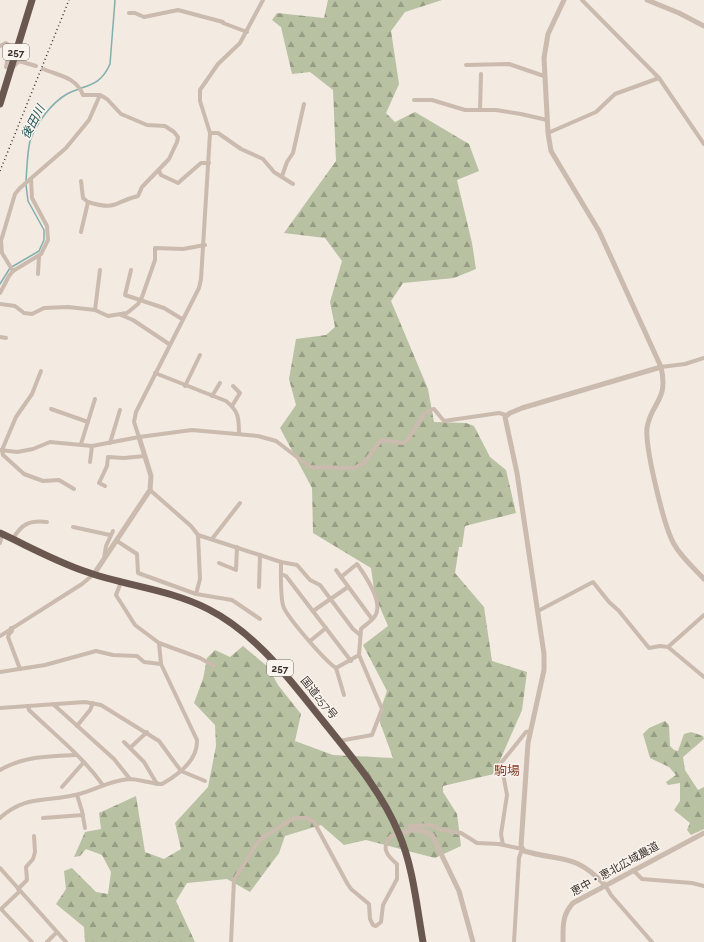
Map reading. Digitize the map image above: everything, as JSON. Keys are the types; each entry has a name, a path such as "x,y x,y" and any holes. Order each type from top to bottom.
{"highway":[{"name":"257","path":"0,104 32,0"},
{"name":"国道257号","path":"1,534 84,572 188,600 208,608 246,633 275,662 339,741 372,786 400,834 406,855 423,942"}],"street":[{"path":"0,636 82,584 94,574 150,490 151,476 134,418 169,344 199,288 205,245 210,133 200,101 200,90 218,64 240,43 263,0"},
{"path":"564,0 546,42 544,58 547,120 551,151 556,163 599,231 661,367 664,386 663,392 648,423 647,433 649,448 667,531 675,546 704,579"},
{"path":"582,0 659,78 704,144"},
{"path":"646,0 679,13 704,26"},
{"path":"129,13 136,13 144,17 148,17 178,10 223,22 247,32"},
{"path":"0,46 6,43 10,46 6,67 11,69 19,61 36,66"},
{"path":"466,66 509,64 544,76"},
{"path":"43,69 74,81 79,86 83,95 100,95 107,99 121,114 147,125 165,126 174,132 178,137 170,159 142,187 138,196 129,197 118,204 109,207 88,202 83,198 81,181"},
{"path":"480,110 481,74"},
{"path":"548,133 596,112 615,94 659,78"},
{"path":"13,271 2,253 1,238 13,199 22,186 66,148 89,120 100,95"},
{"path":"414,100 432,100 465,110 521,114 547,120"},
{"path":"282,176 287,162 293,153 304,104"},
{"path":"210,133 218,133 242,149 263,159 274,172 293,184"},
{"path":"158,172 178,183 201,163 209,163"},
{"path":"0,293 13,271 39,256 47,246 47,226 32,198 30,179"},
{"path":"81,232 88,202"},
{"path":"0,304 14,306 24,313 32,314 44,308 82,307 95,310 104,315 118,315 127,313 140,300 155,260 155,248 183,249 205,245"},
{"path":"38,274 39,256"},
{"path":"95,310 100,270"},
{"path":"131,270 125,295 164,308 182,319"},
{"path":"118,315 133,320 169,344"},
{"path":"0,337 6,338"},
{"path":"185,386 200,355"},
{"path":"1,450 17,452 33,449 50,442 92,446 139,437 192,430 258,436 276,441 310,467 354,468 364,463 381,440 402,443 407,441 425,414 431,409 434,409 444,421 499,413 506,415 522,408 661,367 685,364 704,358"},
{"path":"1,450 16,417 32,394 41,371"},
{"path":"155,373 226,401 238,413 238,434"},
{"path":"212,396 220,382"},
{"path":"232,406 240,393 233,386"},
{"path":"81,444 96,399"},
{"path":"51,408 88,422"},
{"path":"110,443 120,410"},
{"path":"506,415 505,420 517,473 544,643 544,662 528,743 522,849 519,858 514,942"},
{"path":"90,462 92,446"},
{"path":"1,450 4,455 24,474 43,481 59,480 74,489"},
{"path":"105,486 99,483 108,457 124,458 145,456"},
{"path":"150,490 191,526 198,535 200,580 196,594"},
{"path":"212,539 240,503"},
{"path":"13,540 21,526 34,521 47,522"},
{"path":"73,527 111,533 106,546 104,559"},
{"path":"0,543 1,534"},
{"path":"198,535 281,562 297,565 310,580 320,585 359,634"},
{"path":"117,541 137,554 138,573 196,594 232,600 260,619"},
{"path":"219,563 236,570 237,547"},
{"path":"260,554 260,587"},
{"path":"281,562 283,607 310,641 336,668 344,696"},
{"path":"339,741 372,735 382,709 359,655 359,634 361,629 375,617 378,610 372,586 357,564 341,577"},
{"path":"336,570 372,619"},
{"path":"281,574 286,576 351,661"},
{"path":"121,582 116,595 128,614 142,631 159,643 200,658 214,666"},
{"path":"538,611 593,582 649,648 668,646 704,615"},
{"path":"313,611 348,587"},
{"path":"12,628 12,631 8,637 20,669"},
{"path":"310,641 326,628"},
{"path":"0,818 8,810 37,799 77,795 102,784 130,779 162,784 184,770 197,746 197,740 161,664 159,643"},
{"path":"668,646 704,677"},
{"path":"0,672 45,665 96,651 137,656 144,662 161,664"},
{"path":"336,668 351,661 359,655"},
{"path":"0,708 92,703 111,710 147,732 160,741 167,749 181,771 205,781"},
{"path":"77,726 90,710 92,703"},
{"path":"54,704 114,759 130,779"},
{"path":"28,706 29,710 84,762 102,784"},
{"path":"503,845 501,834 507,795 501,764 526,732 531,731"},
{"path":"130,748 147,732"},
{"path":"124,742 144,762 158,784"},
{"path":"0,770 22,760 34,757 76,755"},
{"path":"62,787 84,762"},
{"path":"77,795 85,828"},
{"path":"43,818 83,815"},
{"path":"231,942 234,880 262,838 294,818 307,818 314,822 351,889 369,904 370,919 373,925 376,926 381,922 383,905 398,879 397,864 386,853 384,849 386,843 391,836 400,834 407,830 410,826 430,825 442,830 461,833 477,843 503,845 522,849 527,852 575,862 589,870 605,885 611,895 652,942"},
{"path":"407,830 425,831 432,835 438,844 459,891 473,942"},
{"name":"恵中・恵北広域農道","path":"563,942 563,918 573,903 704,833"},
{"path":"32,942 1,909 27,880 26,867 35,852 34,836"},
{"path":"0,868 66,942"},
{"path":"633,870 642,879 692,883 704,886"},
{"path":"47,942 57,932"}],"green space":[{"path":"328,0 442,0 405,12 391,31 399,84 386,113 395,122 415,112 469,144 479,171 457,180 472,243 476,269 454,278 403,283 391,301 428,389 434,422 466,423 474,426 490,457 506,470 516,513 465,526 462,547 459,547 455,573 484,607 492,661 527,672 522,710 494,774 443,786 443,792 457,814 461,846 435,858 366,840 344,845 321,825 285,836 279,853 250,892 227,879 187,883 176,901 195,942 85,942 84,927 56,904 66,889 64,871 72,868 96,892 108,894 111,872 102,855 86,849 80,856 74,857 85,832 101,829 99,813 136,796 145,852 164,859 181,849 175,823 208,787 216,746 215,725 194,703 203,679 207,658 215,650 230,657 243,646 268,667 278,685 301,714 295,741 333,755 393,758 378,717 387,691 363,645 388,626 375,596 371,568 313,533 312,488 280,428 296,405 289,379 296,339 326,335 335,327 330,302 342,261 325,238 284,233 336,161 333,90 310,72 292,74 281,27 272,20 277,13 324,18"},
{"path":"665,721 669,725 670,746 674,750 678,751 684,734 691,732 703,736 704,739 683,757 685,770 698,790 704,787 704,829 691,835 687,830 690,823 674,810 680,801 680,783 668,785 666,782 676,775 669,767 650,758 643,734 649,728"}],"waterway":[{"name":"後田川","path":"26,181 30,141 45,114 55,103 67,94 97,81 102,77 110,64 115,0"},
{"name":"後田川","path":"0,284 10,268 39,251 44,240 44,230 28,201 26,185"}],"railway":[{"path":"0,171 69,0"}],"district":[{"name":"駒場","path":"507,770"}]}
